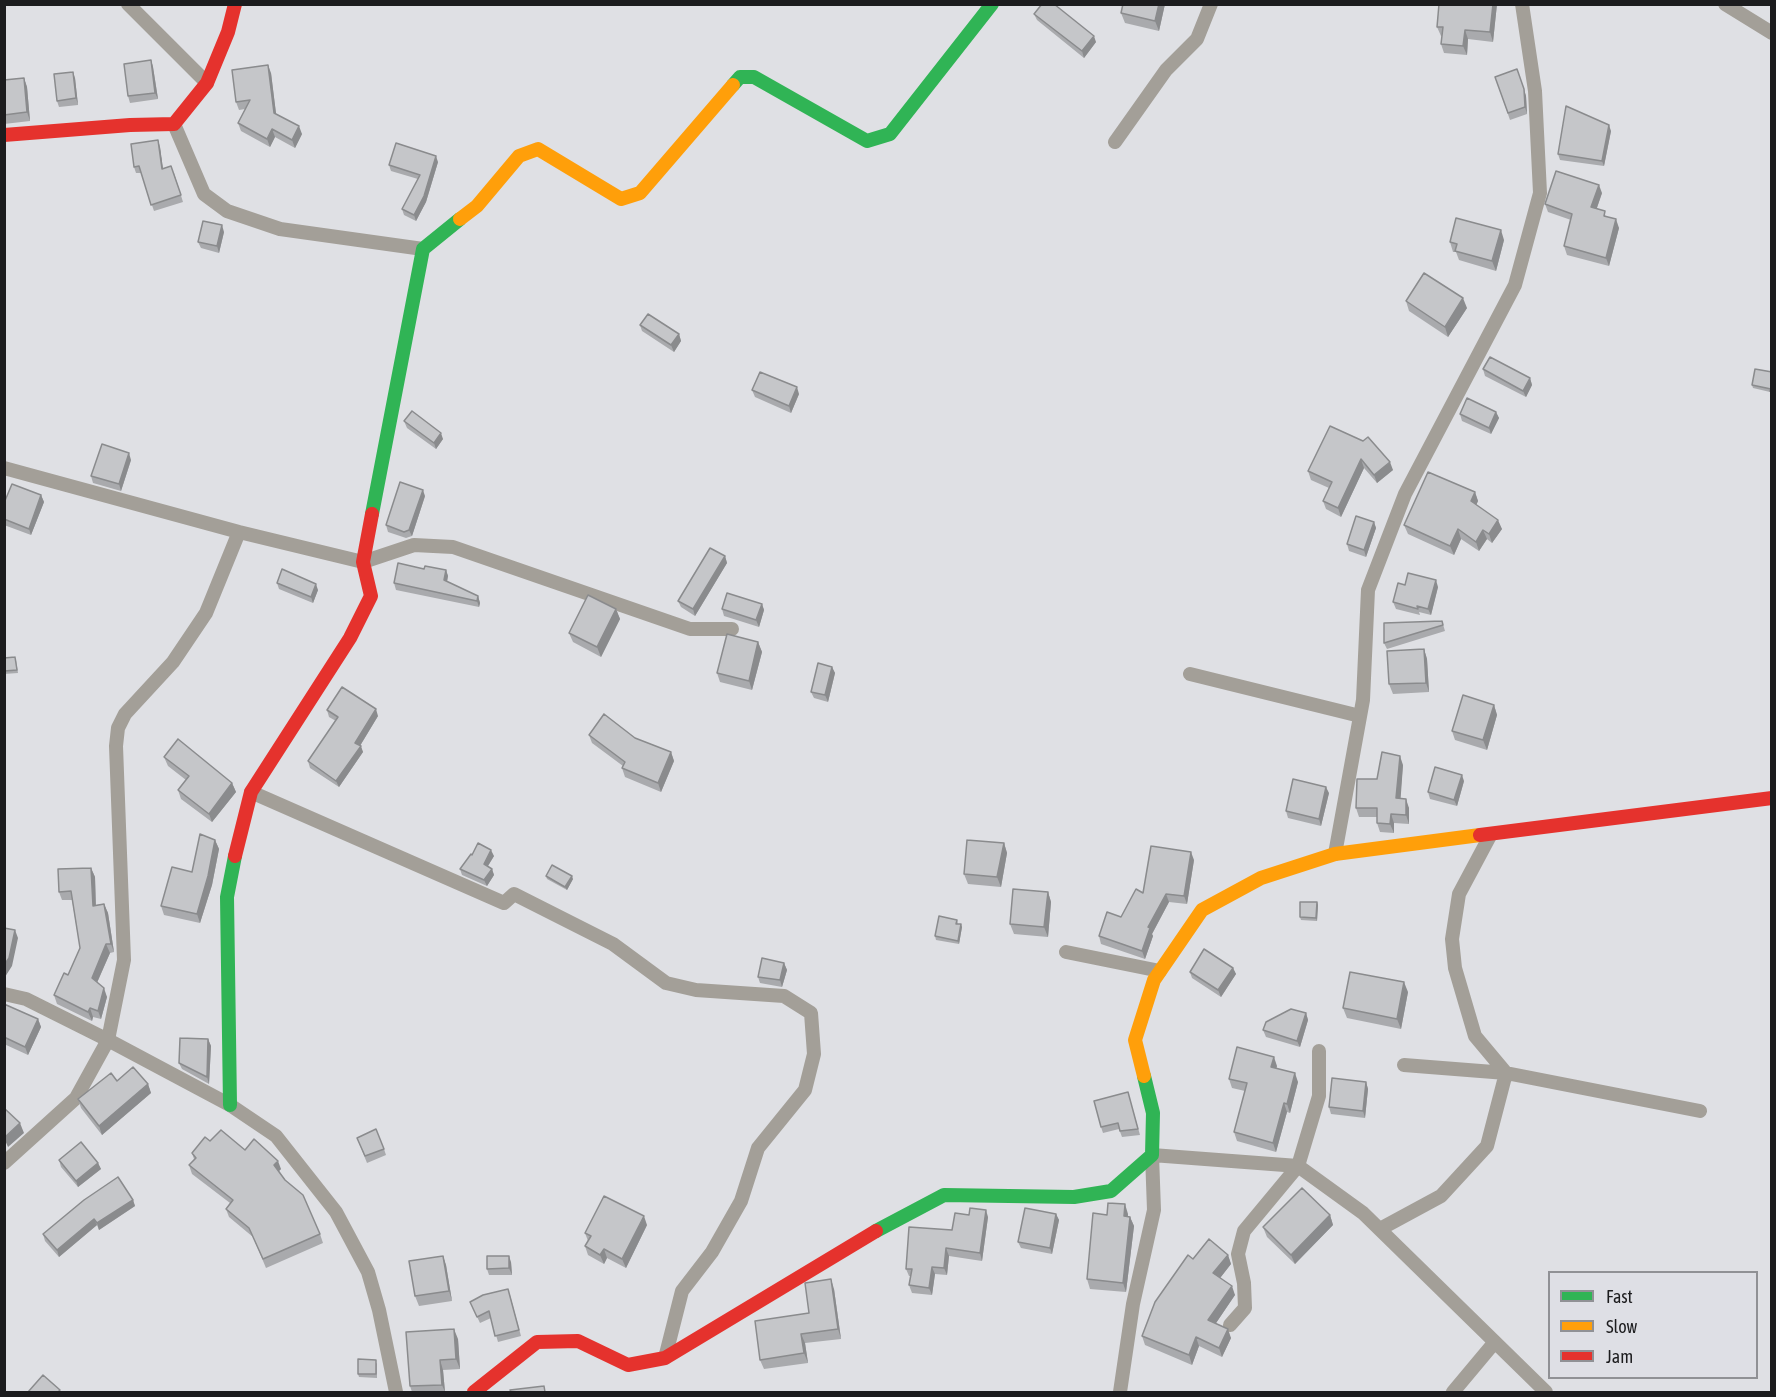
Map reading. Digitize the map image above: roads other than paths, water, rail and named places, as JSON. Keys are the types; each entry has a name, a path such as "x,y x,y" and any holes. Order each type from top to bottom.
{"street":[{"path":"128,4 207,83"},
{"path":"4,135 130,125 174,124 207,83 228,32 235,4"},
{"path":"230,1105 227,897 251,792 350,638 371,596 363,562 423,249 477,206 519,156 538,149 621,199 640,194 740,77 754,77 867,141 890,134 992,4"},
{"path":"1115,142 1166,70 1197,39 1211,4"},
{"path":"1335,854 1363,700 1368,590 1405,494 1515,285 1540,193 1534,91 1522,4"},
{"path":"1725,4 1772,33"},
{"path":"174,124 204,194 227,211 280,229 423,249"},
{"path":"4,468 239,532 363,562 414,545 453,547 690,629 732,629"},
{"path":"4,1163 76,1098 108,1040 124,960 116,746 118,728 125,714 173,662 206,613 239,532"},
{"path":"1190,674 1360,716"},
{"path":"251,792 504,903 514,894 613,944 666,983 696,990 784,996 811,1013 814,1054 805,1090 758,1148 741,1201 712,1252 682,1291 665,1358"},
{"path":"1120,1392 1133,1304 1154,1210 1153,1113 1135,1040 1154,980 1202,910 1261,878 1335,854 1772,798"},
{"path":"1491,834 1459,894 1452,939 1455,968 1475,1036 1506,1073"},
{"path":"1066,952 1160,971"},
{"path":"4,994 26,999 108,1040 230,1105 276,1136 336,1212 368,1272 379,1310 396,1392"},
{"path":"1230,1325 1245,1308 1244,1283 1238,1254 1244,1231 1298,1166 1319,1096 1319,1051"},
{"path":"1404,1065 1506,1073 1700,1111"},
{"path":"1380,1229 1441,1196 1487,1146 1506,1073"},
{"path":"474,1392 537,1342 578,1341 628,1365 665,1358 864,1237 944,1195 1074,1197 1111,1191 1152,1155 1298,1166 1363,1212 1546,1392"},
{"path":"1453,1392 1494,1343"}]}
